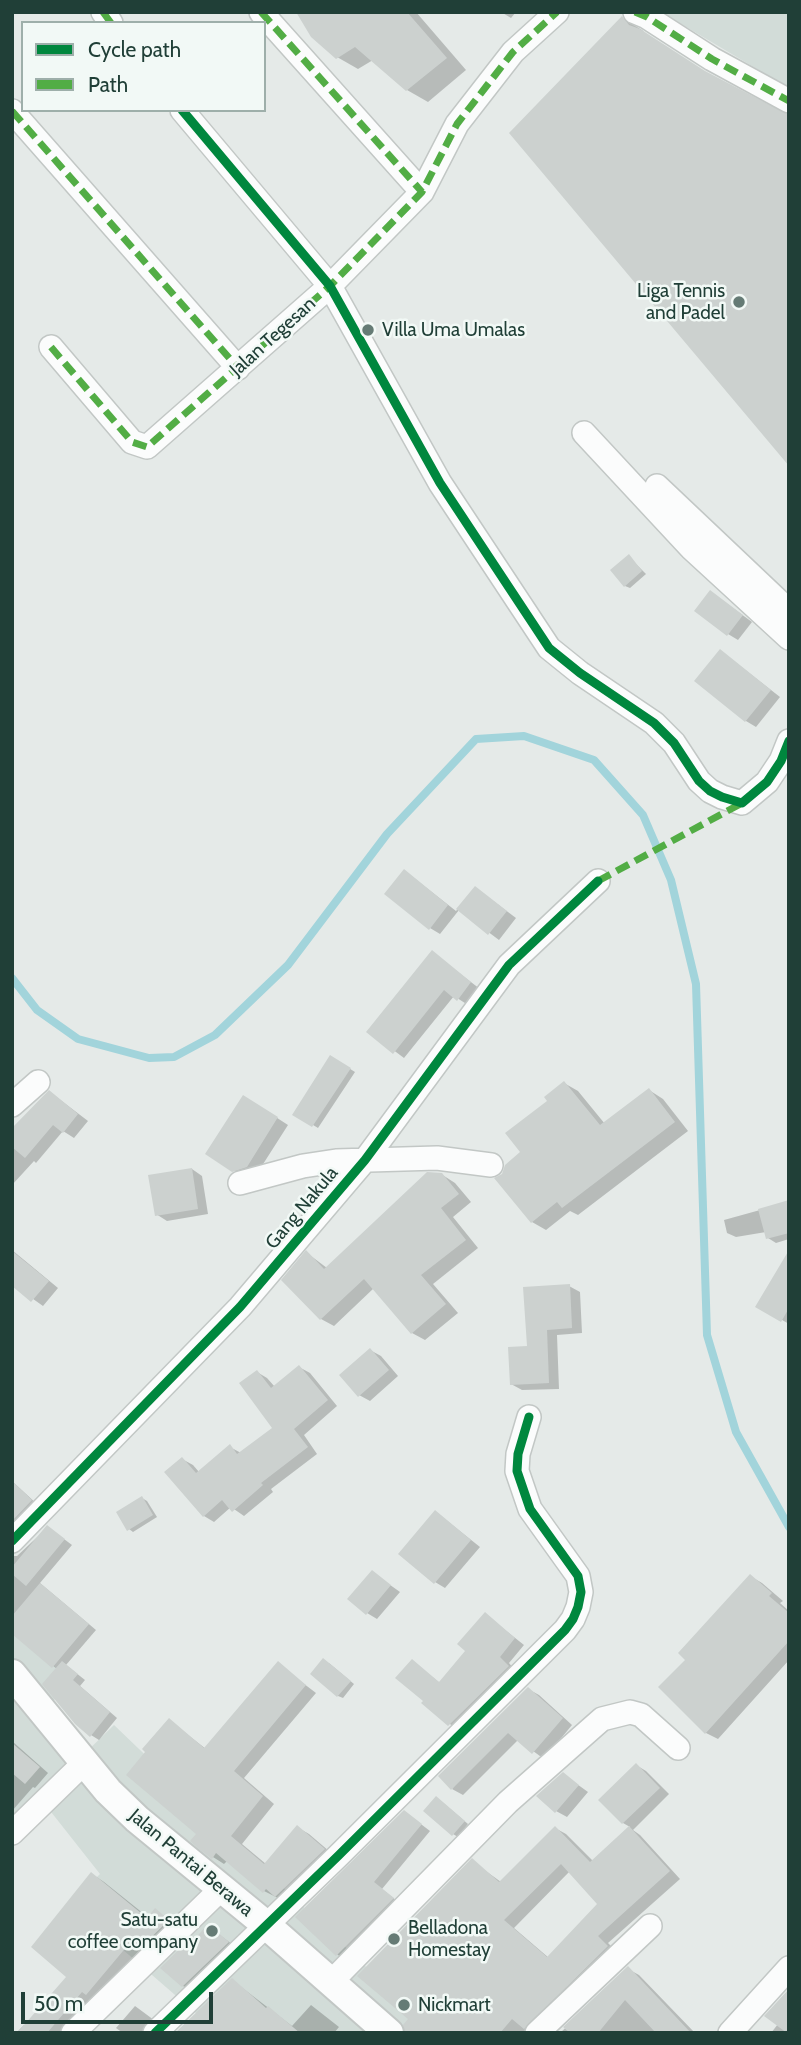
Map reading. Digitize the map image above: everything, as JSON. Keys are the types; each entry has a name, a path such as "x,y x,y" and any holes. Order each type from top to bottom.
{"street":[{"name":"Jalan Tegesan","path":"51,346 132,442 147,447 330,286 422,192 457,124 513,52 558,12"},
{"path":"635,12 648,17 712,59 789,101"},
{"path":"267,26 422,192"},
{"path":"12,111 238,368"},
{"path":"184,112 330,286 440,483 550,648 580,673 654,723 674,743 699,781 722,797 742,803 767,782 781,761 789,741"},
{"path":"584,433 691,548 789,638"},
{"path":"657,486 789,611"},
{"name":"Gang Nakula","path":"12,1541 240,1307 365,1160 509,965 598,881"},
{"path":"12,1105 38,1082"},
{"path":"240,1183 303,1166 336,1161 437,1158 491,1165"},
{"path":"155,2033 338,1856 573,1619 580,1592 578,1576 530,1509 517,1471 518,1454 529,1417"},
{"name":"Jalan Pantai Berawa","path":"12,1674 108,1791 137,1819 265,1924 388,2032"},
{"path":"332,1981 508,1802 602,1719 630,1712 641,1715 678,1748"},
{"path":"12,1833 84,1763"},
{"path":"73,2033 221,1889"},
{"path":"537,2033 650,1926"},
{"path":"730,2033 789,1968"}],"shaded area":[{"path":"661,12 789,12 789,88"},
{"path":"12,1614 69,1684 40,1715 78,1760 114,1725 435,2033 219,2033 70,1904 100,1874 44,1803 12,1833"}],"building":[{"path":"296,12 407,12 447,58 406,91 355,47 336,59 311,37"},
{"name":"Liga Tennis and Padel","path":"622,16 629,25 640,29 705,71 789,115 789,466 509,133"},
{"path":"629,554 642,571 624,587 610,570"},
{"path":"710,590 743,615 727,636 694,611"},
{"path":"720,649 771,690 745,722 694,681"},
{"path":"404,869 448,905 429,930 384,894"},
{"path":"475,886 507,911 488,935 456,909"},
{"path":"432,950 471,982 457,1001 444,990 393,1054 366,1032"},
{"path":"330,1055 351,1068 312,1127 292,1115"},
{"path":"564,1081 600,1125 649,1088 675,1122 562,1208 557,1202 531,1223 494,1178 502,1174 505,1165 520,1152 505,1133 547,1101 544,1097"},
{"path":"49,1090 78,1114 63,1133 53,1125 25,1158 12,1147 12,1128"},
{"path":"243,1095 278,1117 247,1167 232,1172 205,1154"},
{"path":"192,1168 198,1209 155,1216 148,1175"},
{"path":"427,1172 442,1173 459,1194 441,1208 466,1240 421,1275 446,1304 411,1334 364,1279 320,1320 281,1280 306,1250 324,1269"},
{"path":"789,1200 789,1233 766,1239 758,1209"},
{"path":"789,1250 789,1308 781,1322 755,1307"},
{"path":"12,1251 49,1281 31,1302 12,1286"},
{"path":"570,1284 572,1328 547,1330 549,1383 510,1385 508,1347 527,1346 523,1287"},
{"path":"370,1348 389,1370 358,1397 339,1375"},
{"path":"299,1365 328,1400 294,1429 308,1447 261,1483 263,1485 232,1512 222,1500 203,1517 164,1472 182,1457 196,1473 230,1444 237,1454 272,1428 239,1383 257,1370 271,1388"},
{"path":"12,1481 32,1500 12,1521"},
{"path":"142,1496 153,1515 127,1531 116,1512"},
{"path":"435,1510 471,1540 434,1584 398,1554"},
{"path":"47,1525 65,1539 26,1586 12,1574 12,1567"},
{"path":"372,1570 391,1585 366,1615 347,1599"},
{"path":"750,1574 772,1593 769,1596 789,1613 789,1641 705,1734 658,1687 685,1660 678,1653"},
{"path":"40,1583 89,1624 52,1668 12,1634 12,1616"},
{"path":"485,1612 515,1638 500,1657 509,1666 448,1726 395,1678 412,1659 439,1682 465,1651 457,1644"},
{"path":"323,1658 351,1681 337,1697 310,1674"},
{"path":"62,1661 78,1674 73,1680 110,1712 90,1737 75,1724 42,1684"},
{"path":"278,1661 306,1685 234,1771 263,1796 231,1836 264,1864 297,1825 325,1849 275,1897 266,1889 263,1893 216,1853 212,1859 199,1849 190,1841 196,1834 126,1775 145,1752 142,1749 169,1718 204,1748"},
{"path":"528,1687 563,1718 532,1754 508,1733 451,1790 438,1776"},
{"path":"12,1743 40,1767 25,1784 12,1773"},
{"path":"636,1763 660,1788 622,1824 598,1800"},
{"path":"563,1772 579,1785 555,1813 536,1796"},
{"path":"436,1796 465,1821 452,1836 423,1811"},
{"path":"404,1810 422,1824 374,1882 394,1898 336,1956 295,1917"},
{"path":"555,1826 590,1862 629,1826 670,1871 598,1936 608,1946 524,2029 512,2019 500,2033 405,2033 403,2025 408,2019 357,1976 472,1858 499,1882","holes":["561,1864 597,1904 547,1957 504,1920"]},
{"path":"91,1872 147,1918 155,1908 169,1920 138,1950 133,1945 131,1948 128,1945 86,1995 82,1992 47,2033 17,2033 66,1977 31,1947"},
{"path":"208,1924 229,1942 182,1987 160,1968 190,1939 193,1941"},
{"path":"628,1966 691,2033 656,2033 625,2000 598,2033 570,2033 563,2027"},
{"path":"232,1978 266,2008 268,2006 300,2033 175,2033"},
{"path":"789,1989 789,2033 787,2033 764,2016"}],"waterway":[{"path":"12,978 37,1010 78,1039 149,1058 174,1057 215,1035 288,965 387,834 476,739 524,736 594,760 643,815 671,880 696,984 707,1335 736,1432 789,1527"}],"marked path":[{"path":"103,12 110,21"},
{"path":"261,12 422,192"},
{"path":"51,347 132,442 147,447 330,286 422,192 457,124 513,52 557,12"},
{"path":"635,12 712,59 789,101"},
{"path":"12,111 238,368"},
{"path":"598,881 742,803"}],"cycle path":[{"path":"184,112 330,286 440,483 549,648 580,673 654,723 674,743 699,781 722,797 742,803 767,782 781,761 789,741"},
{"path":"12,1541 240,1307 365,1160 509,965 598,881"},
{"path":"155,2033 338,1856 573,1619 581,1592 578,1576 530,1509 517,1471 518,1454 529,1417"}],"place":[{"name":"Liga Tennis and Padel","path":"739,302"},
{"name":"Villa Uma Umalas","path":"368,330"},
{"name":"Satu-satu coffee company","path":"212,1931"},
{"name":"Belladona Homestay","path":"394,1939"},
{"name":"Nickmart","path":"404,2005"}]}
